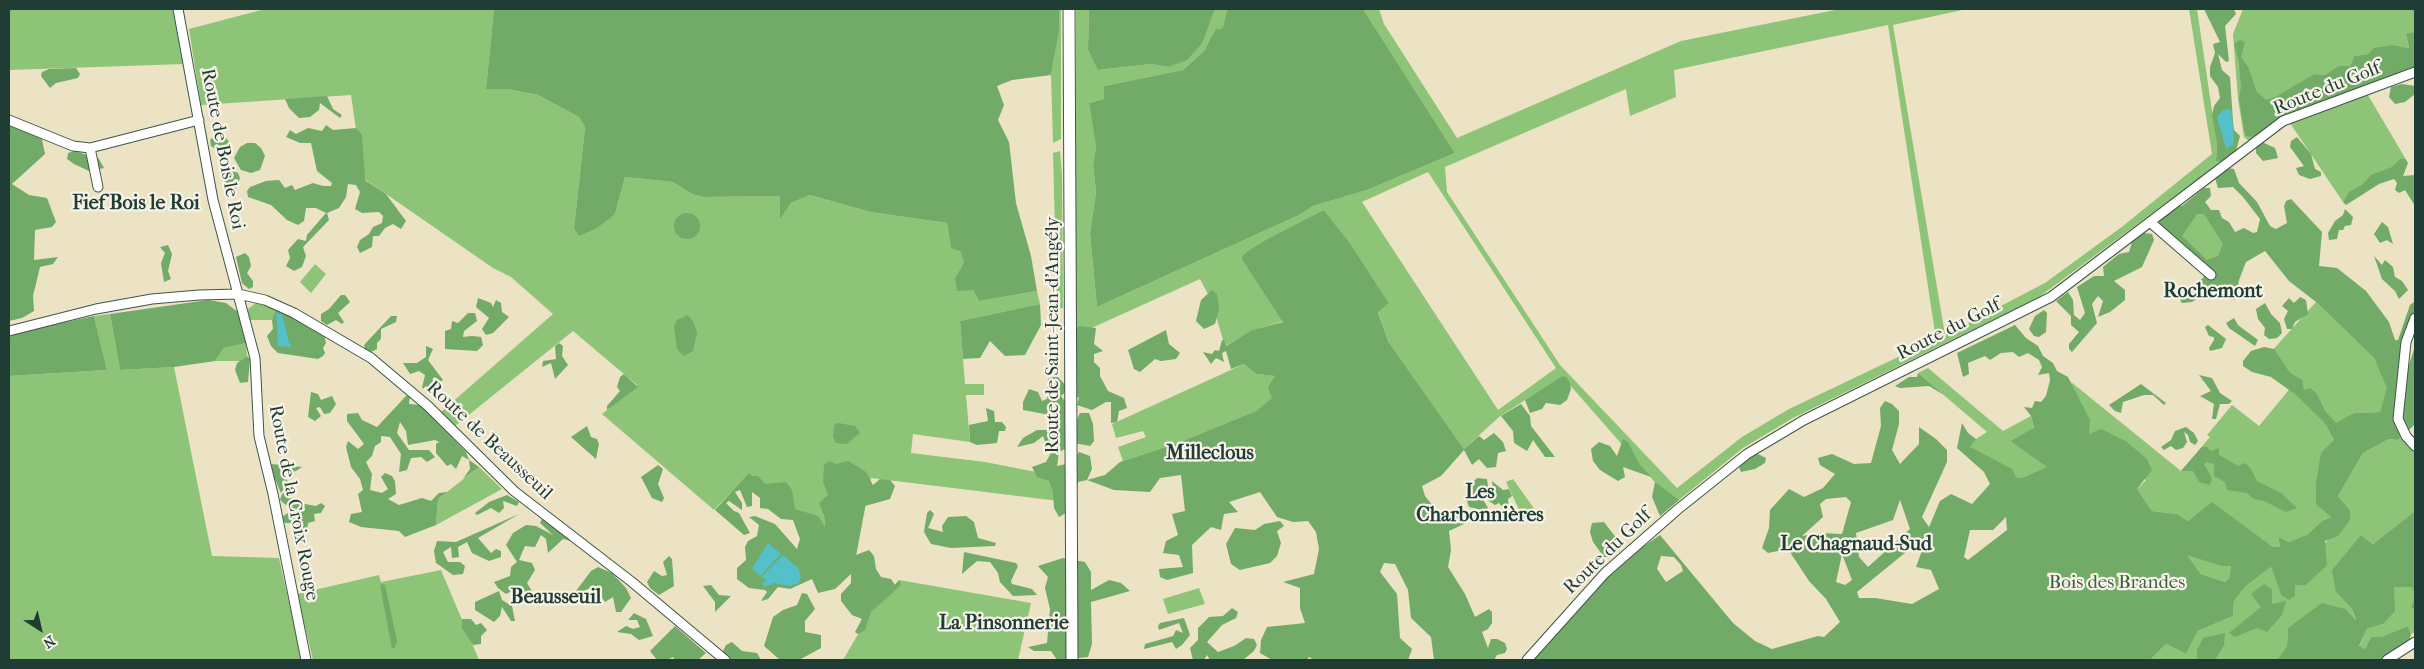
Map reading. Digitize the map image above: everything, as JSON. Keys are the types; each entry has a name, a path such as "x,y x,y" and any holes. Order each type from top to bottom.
{"main road":[{"name":"Route de Saint-Jean-d'Angély","path":"1069,9 1072,660"}],"street":[{"name":"Route de Bois le Roi","path":"178,9 212,200 238,294"},
{"name":"Route du Golf","path":"1527,660 1605,572 1677,510 1747,454 1804,420 2051,297 2284,122 2415,72"},
{"path":"9,120 73,146 90,148 199,120"},
{"path":"90,148 98,187"},
{"path":"2150,222 2211,275"},
{"name":"Route de Beausseuil","path":"9,331 96,309 143,301 199,295 238,294 265,300 294,313 371,358 428,406 514,491 632,582 725,660"},
{"name":"Route de la Croix Rouge","path":"238,294 255,358 259,436 273,494 306,660"},
{"path":"2415,318 2406,342 2398,419 2406,436 2415,446"},
{"path":"2386,660 2415,642"}],"green space":[{"path":"9,9 176,9 184,64 9,70"},
{"path":"265,9 494,9 486,89 507,89 538,95 579,117 585,127 574,229 579,236 615,214 625,177 673,182 692,194 704,197 780,196 780,218 791,203 810,195 870,212 947,223 951,247 960,251 964,262 955,278 973,290 979,301 1037,291 1040,304 960,321 965,384 984,384 984,395 966,395 970,442 913,434 911,453 985,462 1067,478 1067,502 871,478 853,572 749,474 714,510 602,414 637,385 573,331 455,426 441,412 553,314 511,277 493,268 363,178 351,95 201,105 189,29"},
{"path":"494,9 1059,9 1059,32 1051,75 1012,80 997,86 1004,105 998,120 1009,142 1016,203 1031,256 1037,291 979,301 973,290 957,291 955,278 964,262 960,251 951,248 947,223 870,212 810,195 791,203 780,219 780,196 704,197 692,194 673,182 625,177 615,214 597,228 579,236 574,229 585,127 579,117 538,95 507,89 486,89"},
{"path":"1059,9 1061,9 1061,139 1053,143 1051,75 1059,32"},
{"path":"1076,9 1089,9 1088,50 1099,70 1151,64 1168,67 1203,42 1215,9 1227,9 1223,27 1220,31 1216,28 1204,51 1183,70 1104,86 1104,99 1089,103 1096,147 1093,165 1096,192 1090,234 1097,307 1299,215 1313,206 1367,190 1455,153 1363,9 1379,9 1384,24 1457,138 1681,41 1840,9 1967,9 1893,25 1945,335 2045,283 2123,226 2212,154 2189,9 2197,9 2217,145 2216,161 2221,162 2039,297 1793,418 1743,448 1674,504 1562,376 1499,417 1464,449 1388,341 1378,311 1389,303 1350,243 1324,210 1241,258 1284,321 1253,330 1225,346 1211,300 1200,279 1076,335","holes":["1888,25 1936,339 1789,409 1742,437 1677,488 1560,365 1447,192 1445,167 1626,89 1630,116 1676,97 1674,70","1428,172 1556,368 1498,410 1362,202"]},
{"path":"1089,9 1215,9 1203,42 1187,60 1168,67 1151,64 1098,70 1088,50"},
{"path":"1227,9 1363,9 1455,153 1367,190 1313,206 1299,215 1097,307 1090,234 1096,192 1093,165 1096,147 1089,103 1104,99 1104,86 1183,70 1204,51 1216,28 1220,30 1223,27"},
{"path":"2204,9 2234,9 2236,14 2225,26 2229,61 2226,62 2218,54 2222,70 2230,77 2234,130 2240,136 2236,151 2221,162 2216,161 2217,145 2212,115 2214,106 2220,98 2218,87 2210,76 2210,67 2215,53 2213,44 2220,42"},
{"path":"2243,9 2415,9 2415,32 2406,35 2409,48 2394,45 2368,54 2354,56 2350,66 2339,66 2325,75 2314,74 2305,80 2283,121 2249,141 2244,137 2238,99 2233,34"},
{"path":"2415,32 2415,72 2313,109 2261,135 2249,137 2245,135 2239,99 2241,87 2239,62 2234,44 2240,40 2245,42 2241,57 2248,67 2257,92 2266,100 2276,97 2314,74 2325,75 2339,66 2350,66 2354,56 2368,54 2374,48 2394,45 2409,48 2406,34"},
{"path":"76,68 80,74 78,78 56,83 50,88 41,76 42,72 49,69"},
{"path":"2402,84 2415,86 2415,94 2405,102 2395,104 2389,97 2391,87"},
{"path":"2365,90 2408,163 2343,202 2288,120"},
{"path":"327,96 333,109 342,115 340,118 320,103 319,110 310,117 299,118 289,108 285,99"},
{"path":"9,123 41,135 45,154 12,184 29,195 47,198 56,222 52,227 35,230 34,260 58,257 53,264 40,267 33,296 34,311 22,318 9,321"},
{"path":"326,125 333,130 356,128 362,135 365,180 386,194 406,221 401,229 393,224 385,228 379,236 373,236 372,247 360,253 357,247 360,240 369,234 373,227 382,223 383,216 379,212 362,213 355,209 360,192 356,185 348,184 346,197 339,208 327,213 329,220 303,247 306,256 302,267 294,271 286,266 290,258 288,250 298,239 306,241 307,235 326,213 316,208 306,208 304,221 298,225 287,220 271,205 248,197 247,191 250,187 266,181 279,180 285,188 292,185 295,190 313,183 331,186 332,183 317,171 311,143 300,143 286,137 290,130 296,134 308,128 322,131"},
{"path":"213,137 218,140 226,138 231,144 231,150 228,154 224,155 211,146 210,140"},
{"path":"2297,137 2311,154 2315,169 2321,172 2321,176 2310,179 2299,175 2296,168 2304,166 2290,147 2291,141"},
{"path":"2262,142 2275,148 2278,158 2263,161 2256,153 2256,148"},
{"path":"247,143 255,143 261,148 265,156 260,170 251,173 241,170 234,158 240,147"},
{"path":"75,151 99,159 104,168 89,171 74,164 67,159 68,153"},
{"path":"1060,151 1062,175 1063,308 1057,309 1053,153"},
{"path":"2400,159 2405,159 2408,163 2403,176 2415,175 2415,206 2405,190 2399,193 2395,190 2397,183 2394,179 2379,184 2346,205 2343,202 2349,192 2362,185 2371,175 2392,167"},
{"name":"Bois des Brandes","path":"2227,168 2234,169 2239,183 2257,202 2270,226 2276,229 2287,223 2284,206 2286,201 2291,199 2322,232 2319,266 2337,268 2366,291 2389,322 2395,340 2398,340 2410,305 2414,302 2415,305 2400,412 2403,435 2398,440 2389,439 2363,453 2338,496 2350,510 2350,520 2338,536 2325,541 2327,565 2306,585 2295,585 2295,596 2289,600 2281,595 2271,567 2246,586 2234,601 2233,616 2198,631 2186,654 2166,644 2150,660 1527,660 1605,573 1660,535 1733,623 1755,641 1772,649 1818,636 1824,637 1840,622 1826,599 1809,581 1788,549 1768,553 1762,548 1769,528 1770,510 1789,489 1804,497 1823,488 1835,474 1820,465 1818,458 1832,454 1854,464 1871,463 1881,426 1880,408 1885,401 1892,404 1899,411 1899,424 1892,450 1900,464 1919,444 1919,427 1936,439 1947,450 1947,462 1922,517 1929,527 1940,501 1951,494 1972,504 1990,484 1984,472 1957,448 1962,423 1968,433 1976,439 1970,447 2012,469 2016,477 2022,478 2047,467 2010,441 2034,428 2031,416 2024,407 2032,408 2035,401 2041,402 2046,396 2050,380 2049,373 2038,375 2042,367 2039,360 2028,353 2019,357 2013,352 2001,353 1990,360 1985,356 1968,363 1969,374 1963,377 1957,353 2015,325 2026,338 2038,346 2043,356 2053,363 2057,371 2068,377 2090,420 2089,434 2101,429 2127,442 2147,459 2152,470 2137,489 2152,511 2177,514 2188,521 2212,502 2273,547 2280,547 2278,537 2289,542 2308,534 2322,521 2331,517 2316,504 2316,483 2321,453 2334,440 2324,422 2296,395 2271,377 2252,372 2243,366 2243,361 2251,351 2264,347 2274,349 2290,373 2302,380 2304,390 2310,388 2317,394 2325,411 2336,423 2354,413 2380,412 2387,388 2374,358 2316,302 2289,281 2265,251 2246,262 2239,280 2235,300 2220,298 2214,288 2192,302 2182,303 2180,300 2188,289 2203,278 2209,268 2162,239 2159,224 2160,217 2176,205 2182,206 2204,188 2210,188 2211,196 2205,202 2211,210 2219,210 2222,218 2229,222 2235,232 2244,228 2253,233 2257,232 2260,219 2243,197 2233,187 2218,188 2215,178","holes":["2197,214 2204,214 2223,244 2218,256 2207,260 2182,236","1846,497 1851,502 1842,534 1821,533 1802,536 1823,517 1820,504 1826,499","1900,500 1910,529 1868,567 1859,557 1856,533 1893,520","2006,517 2007,530 1968,560 1964,557 1970,530 1993,530","1917,543 1923,548 1916,567 1931,570 1939,589 1912,604 1875,598 1859,598 1857,592","1842,554 1852,580 1845,585 1836,582","2187,555 2221,566 2231,566 2229,578 2225,582 2201,574","1661,556 1674,557 1681,565 1683,571 1666,582 1657,569"]},
{"path":"232,171 238,173 240,178 236,189 230,193 225,193 222,185"},
{"path":"2195,196 2236,246 2212,270 2159,224"},
{"path":"2345,209 2353,217 2351,225 2345,226 2343,230 2339,230 2337,239 2329,240 2328,233 2335,221 2343,215"},
{"path":"1324,210 1350,243 1389,303 1378,312 1388,341 1464,449 1479,436 1484,440 1494,433 1503,442 1506,451 1498,453 1496,467 1487,468 1479,459 1472,465 1464,450 1441,476 1422,486 1425,496 1444,520 1452,521 1456,515 1462,518 1464,524 1449,531 1451,550 1448,567 1465,594 1475,617 1489,609 1492,612 1492,623 1488,629 1482,632 1488,648 1491,639 1497,639 1505,643 1507,649 1505,653 1497,655 1494,660 1434,660 1431,637 1411,618 1408,590 1395,564 1384,563 1380,572 1397,594 1400,638 1412,649 1408,660 1314,660 1309,657 1307,660 1272,660 1260,653 1261,640 1267,627 1305,623 1300,608 1300,588 1283,582 1314,574 1319,549 1316,532 1308,521 1293,522 1277,517 1260,492 1229,502 1238,512 1224,514 1221,530 1211,527 1192,545 1193,573 1167,580 1160,577 1159,569 1183,567 1179,555 1163,553 1166,541 1178,535 1172,514 1185,511 1181,475 1160,478 1150,492 1114,490 1087,480 1105,475 1120,462 1175,444 1256,411 1272,398 1268,387 1275,376 1256,374 1244,364 1231,369 1226,351 1222,353 1224,362 1216,358 1211,364 1203,352 1212,354 1215,350 1219,351 1222,340 1224,340 1226,346 1252,330 1283,322 1241,258 1248,251 1266,240"},
{"path":"687,213 696,217 700,226 696,235 687,239 678,235 674,226 678,217"},
{"path":"2382,222 2388,227 2393,244 2387,240 2380,243 2374,234"},
{"path":"2144,233 2152,234 2154,240 2142,267 2114,281 2125,290 2125,300 2110,312 2098,317 2103,301 2098,296 2092,304 2097,323 2072,352 2069,349 2069,344 2079,332 2071,325 2071,316 2056,301 2068,292 2073,300 2074,315 2080,320 2085,313 2077,287 2094,276 2104,276 2103,267 2119,254 2129,252 2136,236"},
{"path":"168,245 172,254 168,271 171,279 164,282 161,263 165,253 160,247"},
{"path":"245,253 249,257 251,266 247,273 253,281 253,287 249,289 242,283 236,257"},
{"path":"2374,256 2382,265 2385,260 2393,267 2395,277 2402,281 2408,290 2399,299 2395,291 2382,279"},
{"path":"315,264 326,274 311,293 300,282"},
{"path":"1212,290 1217,294 1219,309 1215,324 1204,329 1196,321 1201,300"},
{"path":"341,295 345,295 350,302 338,313 344,322 342,324 336,320 327,325 321,321 321,314 329,309"},
{"path":"2300,297 2306,300 2308,314 2295,322 2292,329 2287,329 2284,319 2288,311 2282,306 2289,298 2294,303"},
{"path":"478,298 491,303 493,307 496,300 501,303 502,312 509,317 493,333 486,335 482,329 489,318 476,307"},
{"path":"208,300 226,303 238,312 246,343 224,348 215,361 174,367 120,370 110,314"},
{"path":"2316,302 2374,358 2388,388 2380,412 2354,413 2340,422 2326,426 2334,440 2331,517 2322,521 2308,534 2289,542 2278,538 2280,547 2273,547 2212,503 2188,521 2177,514 2152,511 2137,489 2146,480 2089,434 2071,382 2181,471 2210,437 2207,435 2232,405 2259,426 2292,386 2261,363"},
{"path":"256,303 276,309 272,320 248,320 248,309"},
{"path":"2265,303 2271,314 2280,323 2282,333 2277,338 2269,339 2264,335 2265,328 2258,319 2256,309"},
{"path":"1040,304 1041,325 1025,355 1005,356 990,341 980,358 963,359 960,321"},
{"path":"276,309 324,335 326,343 323,348 325,353 323,356 318,359 278,353 271,346 267,336 273,329 272,320"},
{"path":"2044,310 2047,313 2046,332 2039,337 2034,336 2029,329 2035,316"},
{"path":"468,313 475,313 477,321 464,331 463,337 481,337 483,345 477,351 445,349 445,331 451,329 452,321 458,323"},
{"path":"110,314 120,370 174,367 212,556 279,558 302,660 9,660 9,376 107,370 94,316"},
{"path":"688,315 694,323 697,333 693,351 684,356 677,349 674,326 677,320"},
{"path":"94,316 107,370 9,376 9,334"},
{"path":"391,316 397,316 396,322 381,329 381,339 377,343 377,349 371,352 365,349 364,345"},
{"path":"2234,318 2238,325 2258,340 2255,346 2229,328 2226,323"},
{"path":"2208,325 2226,339 2222,348 2210,351 2209,348 2214,337 2209,336 2205,327"},
{"path":"1079,326 1096,328 1094,344 1103,351 1094,354 1094,362 1100,368 1100,376 1108,391 1124,398 1127,408 1119,411 1117,422 1111,423 1111,402 1106,402 1092,410 1077,405 1079,398 1072,392 1073,332"},
{"path":"1166,330 1169,344 1180,353 1176,359 1161,361 1155,359 1140,372 1134,369 1128,350"},
{"path":"246,343 247,356 240,361 215,361 224,348"},
{"path":"559,343 563,346 562,356 568,365 555,379 551,363 542,367 543,361 556,359 555,346"},
{"path":"426,346 433,349 428,360 443,380 429,390 422,388 425,375 419,371 410,374 403,363 417,363 426,357"},
{"path":"2414,349 2415,424 2408,431 2403,418 2408,368"},
{"path":"247,356 250,359 248,382 240,383 235,370 237,363"},
{"path":"1244,364 1256,374 1276,376 1273,398 1256,411 1175,444 1123,461 1118,447 1146,437 1143,431 1116,438 1112,424"},
{"path":"1928,368 2003,431 2031,416 2034,429 2010,441 2048,467 2022,478 2016,477 1969,447 1976,439 1987,432 1918,373"},
{"path":"1918,373 1944,395 1929,386 1900,388 1895,386 1909,377 1917,377"},
{"path":"624,374 638,387 607,410 607,406 620,391 617,387 620,377"},
{"path":"2199,375 2212,378 2220,393 2232,401 2229,404 2220,404 2216,419 2212,419 2214,404 2200,396 2211,391"},
{"path":"1057,376 1069,389 1061,396 1068,405 1067,448 1059,452 1057,466 1071,463 1079,452 1090,456 1092,469 1087,480 1078,482 1071,510 1059,517 1054,508 1053,492 1049,481 1037,477 1032,467 1046,462 1052,451 1047,447 1043,436 1034,443 1017,447 1023,438 1037,430 1047,430 1050,415 1023,410 1023,402 1029,389 1038,392 1042,401 1047,399 1048,379"},
{"path":"1562,376 1566,377 1570,383 1571,389 1567,400 1560,405 1546,403 1542,409 1530,413 1525,400"},
{"path":"2141,384 2166,403 2164,405 2153,395 2144,395 2123,402 2121,413 2115,411 2109,405"},
{"path":"311,392 318,394 321,400 332,396 336,404 330,413 324,414 320,407 316,408 321,416 315,421 308,417"},
{"path":"406,396 410,396 409,404 420,405 466,452 469,460 462,456 456,469 451,464 447,466 436,453 436,444 439,442 435,440 408,445 406,431 400,422 397,433 409,450 429,450 435,457 427,462 421,457 411,458 407,470 399,472 401,454 390,437 381,436 381,442 375,446 372,456 366,462 372,474 370,490 382,493 388,489 381,477 385,473 392,476 395,481 396,494 388,499 399,505 422,498 431,501 439,493 447,492 438,499 436,525 405,537 399,531 361,527 349,522 351,514 362,512 358,494 363,490 360,479 351,467 346,447 348,441 358,449 364,444 347,421 347,414 358,413 362,420 377,427"},
{"path":"1521,404 1530,416 1531,426 1555,457 1545,457 1533,440 1527,451 1514,443 1513,431 1501,416"},
{"path":"986,408 994,411 995,422 1002,422 1006,427 1005,431 999,431 997,443 977,445 970,442 969,425 988,421"},
{"path":"1080,413 1089,413 1093,424 1094,441 1090,446 1074,443 1075,423"},
{"path":"838,423 855,426 860,433 847,444 836,443 833,437 834,425"},
{"path":"587,426 591,437 597,439 599,444 596,459 571,437"},
{"path":"2186,427 2194,433 2198,441 2195,445 2190,442 2188,435 2184,432 2187,442 2183,448 2176,450 2171,446 2164,450 2161,447 2171,440 2175,431"},
{"path":"2403,435 2415,453 2415,511 2373,544 2361,535 2336,592 2352,609 2356,622 2288,628 2287,646 2277,660 2150,660 2166,644 2186,654 2198,631 2233,616 2234,601 2246,586 2271,567 2281,595 2294,585 2350,510 2338,496 2363,453 2389,439 2398,440"},
{"path":"1623,439 1628,442 1638,462 1651,477 1623,467 1625,477 1618,481 1600,470 1593,461 1591,449 1599,442 1610,446 1617,456"},
{"path":"2202,447 2207,447 2211,451 2219,448 2219,455 2238,466 2245,463 2251,469 2257,481 2281,493 2297,508 2286,512 2264,501 2254,499 2247,493 2227,490 2225,482 2214,476 2214,464 2206,462 2204,464 2212,478 2210,485 2199,482 2193,471 2181,471"},
{"path":"1758,454 1766,458 1765,463 1755,469 1741,472 1739,467 1746,457"},
{"path":"469,460 479,467 463,479 470,469"},
{"path":"829,461 836,464 848,461 866,472 873,485 880,479 890,480 895,486 890,499 865,506 856,555 869,550 874,556 876,569 881,577 891,579 895,585 899,580 901,585 871,612 865,630 858,634 855,632 862,619 852,615 841,601 841,594 851,583 851,574 835,589 818,593 812,579 790,589 778,587 768,599 761,601 767,592 765,590 749,588 737,579 737,568 746,560 745,547 748,541 757,536 759,525 749,517 755,516 775,524 797,549 800,539 793,520 781,519 768,509 760,508 760,498 752,492 752,506 747,507 740,490 735,492 742,503 742,510 729,501 726,503 739,513 750,533 744,535 715,510 749,473 752,476 758,476 765,484 786,482 792,490 795,509 818,516 825,527 825,518 819,503 828,495 823,481 824,465"},
{"path":"271,464 302,467 285,474 288,483 281,493"},
{"path":"658,465 663,469 658,484 664,498 662,502 652,498 641,477"},
{"path":"479,467 502,489 436,525 438,499"},
{"path":"1477,478 1487,479 1489,494 1493,490 1492,481 1503,490 1509,489 1512,496 1508,499 1509,514 1499,503 1495,505 1489,501 1484,493 1481,496 1488,508 1486,511 1469,507 1465,495 1468,487"},
{"path":"1513,479 1538,514 1525,522 1506,482"},
{"path":"1655,482 1679,500 1660,516 1652,497"},
{"path":"288,492 293,502 316,506 321,503 325,506 321,513 314,514 315,521 308,523 307,530 301,537 295,539 296,523 285,523 282,517 292,510 280,500 282,494"},
{"path":"507,495 519,502 517,506 503,501 504,508 499,513 491,508 477,515 475,513 489,502"},
{"path":"930,510 934,514 928,528 943,532 942,526 948,517 966,516 974,522 978,538 996,543 995,546 951,548 931,544 924,532 927,513"},
{"path":"2415,511 2415,595 2412,587 2394,587 2395,611 2383,624 2367,629 2359,646 2365,649 2371,637 2381,637 2408,626 2411,634 2408,646 2387,660 2277,660 2287,646 2288,628 2322,603 2345,609 2356,620 2352,609 2336,592 2332,570 2361,535 2373,544"},
{"path":"519,514 478,538 491,553 496,549 501,551 501,557 489,561 472,553 467,542 458,547 459,557 452,558 451,547 443,552 448,562 460,562 465,566 463,574 453,575 436,563 434,551 437,541 456,542"},
{"path":"542,519 572,541 563,539 548,553 546,539 541,535 535,547 525,546 519,560 532,563 535,570 527,583 533,593 526,603 516,589 506,594 494,582 510,576 511,567 517,562 506,545 513,533 526,525 536,526 553,535 540,523"},
{"path":"1280,521 1284,526 1277,531 1281,543 1277,556 1270,563 1240,570 1231,564 1226,544 1235,528 1255,530 1264,524"},
{"path":"1604,522 1620,543 1620,549 1612,557 1604,557 1593,542 1590,532 1592,523"},
{"path":"964,552 1016,563 1018,566 1011,581 1012,584 1032,589 1037,595 1013,596 1000,582 998,573 990,562 977,561 962,574"},
{"path":"2186,554 2221,566 2231,566 2229,578 2225,582 2201,574"},
{"path":"669,556 672,559 674,586 659,595 650,588 647,582 654,571 662,576 667,575 663,562"},
{"path":"1063,558 1085,562 1091,572 1091,590 1109,580 1121,583 1130,591 1091,602 1092,644 1088,657 1057,660 1051,651 1034,651 1028,647 1047,643 1050,609 1045,588 1048,577 1038,566"},
{"path":"598,567 612,573 626,588 631,598 621,612 616,612 613,597 605,602 594,586 582,592 576,591 591,571"},
{"path":"441,570 479,660 313,660 297,594 379,575 381,582"},
{"path":"899,580 1031,603 1018,660 843,660 871,612"},
{"path":"2264,584 2272,589 2272,604 2286,601 2282,615 2267,632 2257,628 2235,637 2229,633 2261,607 2251,594"},
{"path":"380,585 385,585 397,641 392,649"},
{"path":"711,585 719,595 731,596 715,612 715,602 703,586"},
{"path":"2393,587 2412,587 2415,595 2411,608 2415,608 2415,632 2411,634 2408,626 2381,637 2371,637 2365,649 2359,647 2367,629 2383,624"},
{"path":"1199,588 1205,604 1168,614 1163,599"},
{"path":"499,591 502,600 512,606 515,621 511,621 502,607 500,616 494,622 475,610 475,602"},
{"path":"802,593 807,594 815,609 805,621 805,632 821,635 821,648 799,660 780,660 764,646 773,617 783,610 797,605"},
{"path":"2415,595 2415,608 2411,608"},
{"path":"1232,608 1238,612 1236,618 1222,625 1207,642 1218,652 1234,646 1246,638 1254,639 1257,645 1254,651 1243,660 1210,660 1207,655 1204,660 1193,660 1190,648 1198,640 1198,628 1209,617 1223,616"},
{"path":"634,613 646,619 653,636 639,640 631,634 617,632 626,626 633,629 640,627 637,620 628,620"},
{"path":"1184,618 1190,635 1182,645 1176,649 1172,642 1144,649 1145,644 1173,636 1176,630 1183,633 1179,623 1159,630 1158,626 1160,623"},
{"path":"462,619 471,619 476,625 481,623 487,630 481,636 481,644 473,645 462,628"},
{"path":"675,626 706,653 698,660 675,660 673,657 667,660 657,660 650,651"},
{"path":"2225,633 2224,645 2215,660 2197,660 2197,650 2203,638"},
{"path":"732,642 742,651 757,653 761,660 727,660 722,653 726,645"}],"water":[{"path":"2231,109 2234,139 2233,145 2226,148 2217,117 2223,110"},
{"path":"276,313 282,315 292,347 278,346"},
{"path":"768,543 781,554 760,576 752,568"},
{"path":"783,555 798,568 801,576 799,583 790,586 774,583 765,587 762,584 767,580 761,577"}],"district":[{"name":"Fief Bois le Roi","path":"136,204"},
{"name":"Rochemont","path":"2213,292"},
{"name":"Milleclous","path":"1210,454"},
{"name":"Les Charbonnières","path":"1480,504"},
{"name":"Le Chagnaud-Sud","path":"1856,545"},
{"name":"Beausseuil","path":"556,598"},
{"name":"La Pinsonnerie","path":"1004,624"}]}
